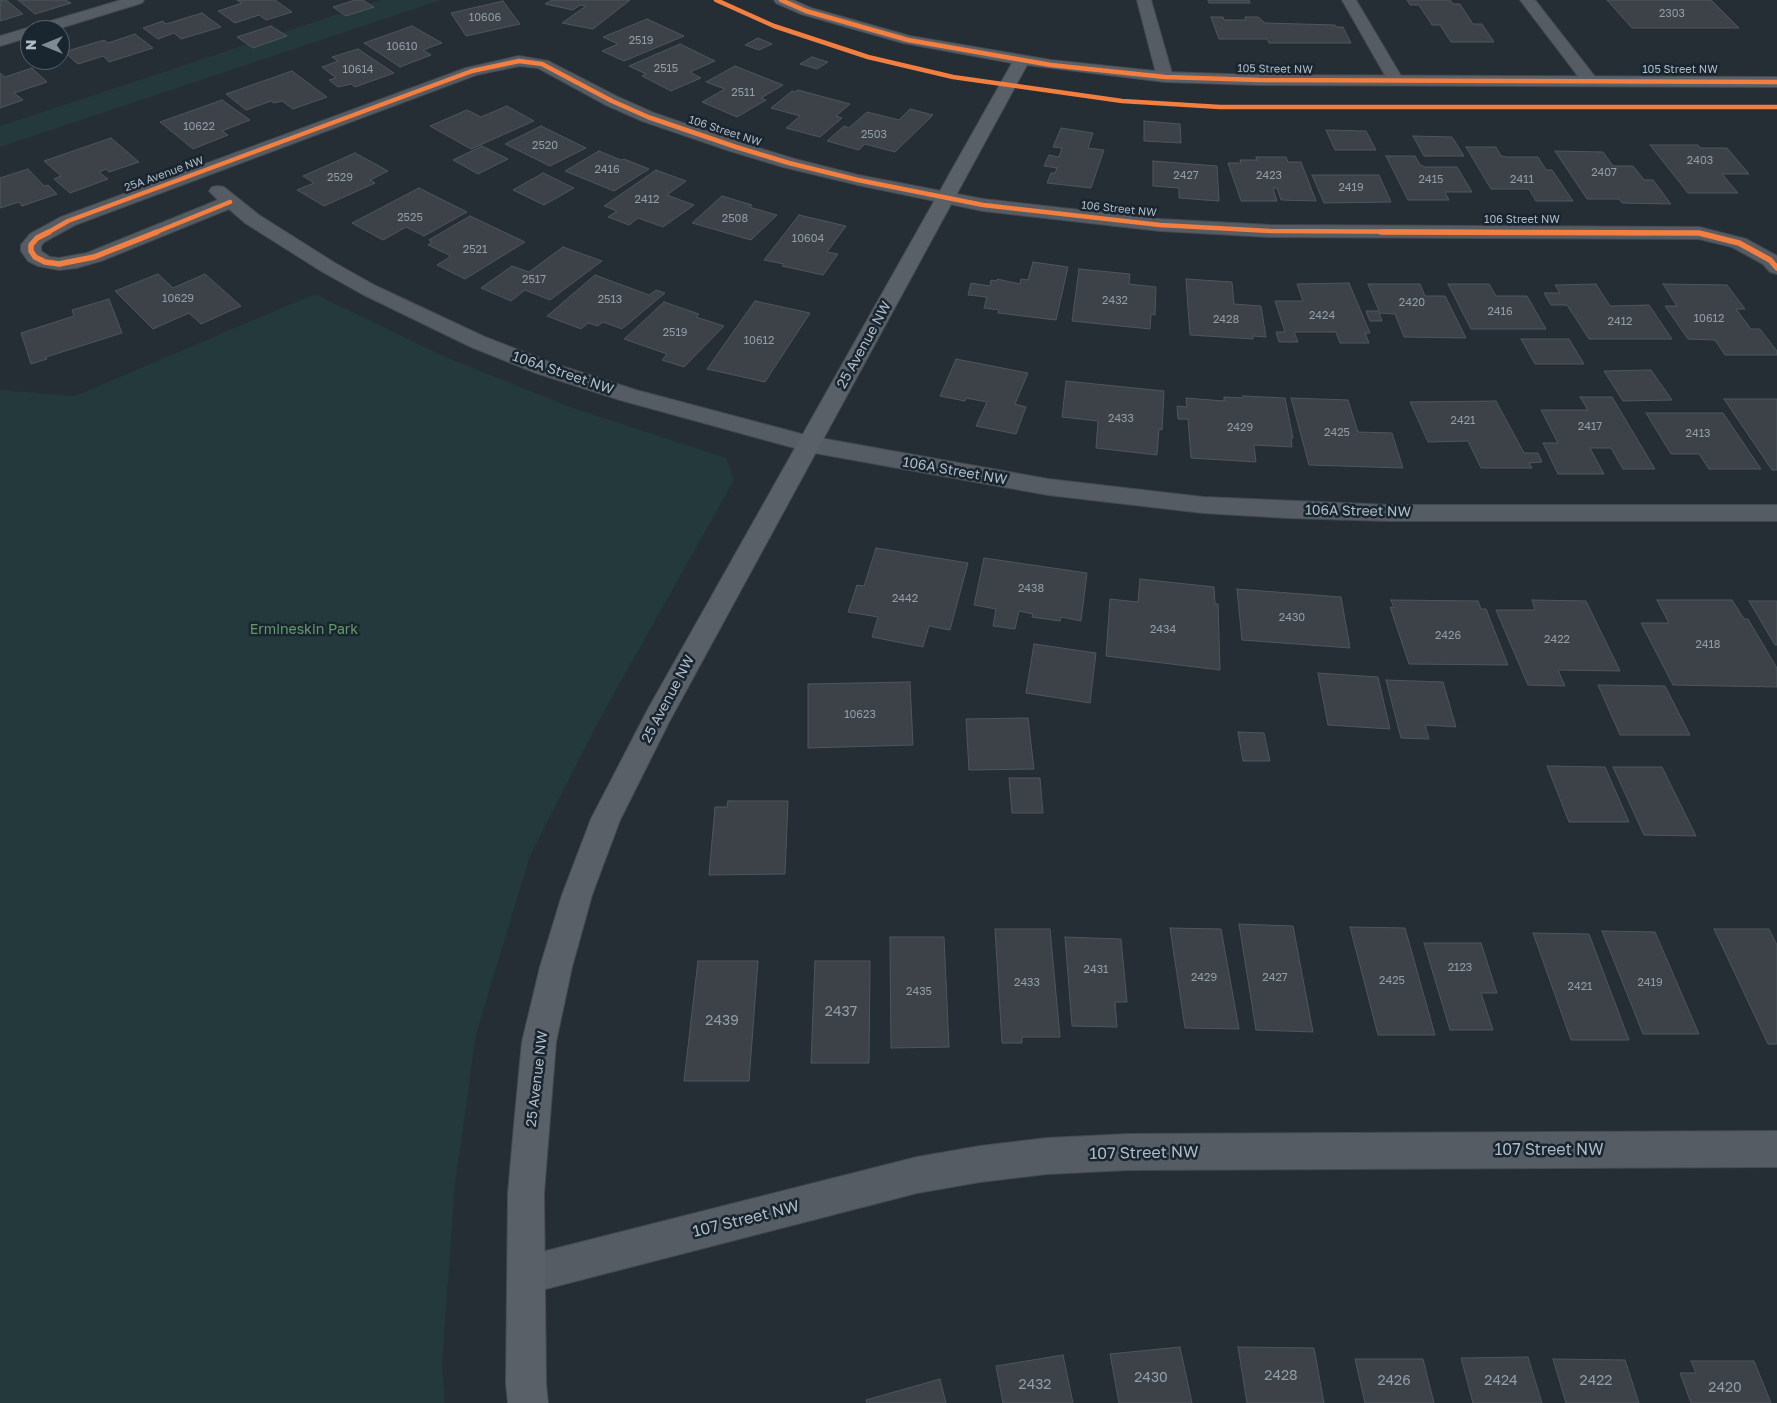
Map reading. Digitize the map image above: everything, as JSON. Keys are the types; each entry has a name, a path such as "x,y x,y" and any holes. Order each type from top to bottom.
{"street":[{"path":"70,20 137,0"},
{"name":"105 Street NW","path":"781,0 806,12 908,40 1021,61 1165,77 1250,80 1777,82"},
{"path":"1144,0 1165,77"},
{"path":"1349,0 1396,81"},
{"path":"1527,0 1590,81"},
{"path":"0,41 20,35"},
{"name":"106 Street NW","path":"519,61 542,64 612,101 648,117 736,147 797,165 945,198 1031,212 1212,229 1270,232 1676,232 1713,235 1739,243 1770,260 1777,268"},
{"name":"25A Avenue NW","path":"230,202 94,257 76,262 59,264 45,262 35,257 31,251 31,244 51,229 472,72 519,61"},
{"name":"25 Avenue NW","path":"528,1403 526,1193 539,1042 556,967 577,895 606,819 653,726 1021,61"},
{"name":"106A Street NW","path":"198,173 230,202 275,235 369,290 493,348 628,395 810,444 1048,487 1203,505 1390,513 1777,513"},
{"name":"107 Street NW","path":"526,1275 917,1175 980,1164 1047,1156 1129,1152 1777,1150"}],"green space":[{"path":"381,0 441,0 0,147 0,126"},
{"name":"Ermineskin Park","path":"315,294 445,357 570,407 726,458 734,480 597,724 530,856 476,1034 455,1184 442,1365 445,1403 0,1403 0,390 75,396"}],"building":[{"path":"0,0 6,0 23,14 0,21"},
{"path":"18,0 66,0 71,3 35,14"},
{"path":"237,0 275,0 292,12 266,20 259,15 235,23 218,11 242,3"},
{"path":"355,0 363,0 374,7 346,16 333,7"},
{"path":"552,0 630,0 593,29 562,23 586,6 580,5 573,10 545,4"},
{"path":"1208,0 1249,0 1250,3 1209,3"},
{"path":"1407,0 1450,0 1453,4 1460,4 1473,24 1482,24 1494,42 1451,42 1440,25 1432,25 1419,5 1410,5"},
{"path":"1607,0 1711,0 1739,28 1632,28"},
{"path":"503,1 520,24 466,36 451,13"},
{"path":"202,13 221,27 181,39 174,33 158,39 143,28 163,21 166,24"},
{"path":"1211,17 1223,17 1224,20 1246,20 1245,17 1258,17 1265,23 1335,25 1336,27 1343,27 1351,43 1269,43 1267,39 1219,39"},
{"path":"647,19 684,36 624,61 602,51 618,44 603,37"},
{"path":"271,26 287,36 253,48 237,37"},
{"path":"412,26 442,43 423,50 431,55 400,67 364,43"},
{"path":"135,34 153,48 109,62 103,56 78,64 70,57 70,50 104,40 108,43"},
{"path":"758,38 772,44 759,50 745,45"},
{"path":"680,44 715,61 690,72 701,78 671,91 642,76 646,74 629,66"},
{"path":"358,49 394,73 355,87 351,84 338,87 329,80 336,78 322,67 338,61 332,57"},
{"path":"812,57 828,62 817,69 800,64"},
{"path":"735,66 783,85 761,98 766,100 737,117 702,102 725,89 706,82"},
{"path":"26,70 34,70 47,82 14,93 23,100 0,108 0,73 5,77"},
{"path":"292,71 327,97 293,109 282,101 274,103 271,101 246,110 226,94"},
{"path":"798,90 850,104 836,116 842,118 820,137 786,128 800,116 771,108 792,91"},
{"path":"222,100 250,120 222,131 228,135 193,149 160,122"},
{"path":"507,106 534,121 471,149 430,126 467,110 481,117"},
{"path":"910,109 933,115 895,152 865,144 859,150 827,141 844,126 849,128 867,112 899,120"},
{"path":"1144,121 1180,124 1181,143 1144,141"},
{"path":"541,126 586,148 550,166 505,144"},
{"path":"1061,128 1093,133 1088,148 1104,150 1091,188 1047,183 1051,173 1055,173 1057,168 1044,166 1049,155 1059,157 1062,148 1053,147"},
{"path":"1326,130 1366,131 1376,150 1335,150"},
{"path":"1413,136 1452,137 1464,156 1424,156"},
{"path":"111,138 139,162 109,172 106,169 99,172 108,179 70,193 54,179 61,176 44,161"},
{"path":"1650,145 1698,145 1701,148 1727,148 1749,174 1722,174 1738,193 1688,193"},
{"path":"482,146 508,159 478,174 453,160"},
{"path":"1466,147 1496,147 1501,156 1506,157 1538,157 1546,170 1552,170 1573,201 1536,201 1529,189 1491,189"},
{"path":"599,151 649,169 614,191 565,171"},
{"path":"1555,151 1603,152 1613,166 1633,166 1644,180 1653,180 1671,204 1622,203 1619,199 1587,199"},
{"path":"355,153 388,171 370,180 375,183 324,206 297,190 314,183 303,176"},
{"path":"1386,156 1415,156 1420,165 1425,167 1457,167 1472,192 1445,192 1449,200 1408,200"},
{"path":"1256,157 1286,157 1288,162 1301,162 1316,201 1281,200 1277,188 1273,188 1277,201 1241,201 1228,163 1241,163 1240,160 1257,160"},
{"path":"1153,161 1217,166 1219,201 1179,198 1179,188 1153,186"},
{"path":"28,169 44,186 48,185 57,194 22,206 19,202 0,208 0,178"},
{"path":"656,170 686,181 667,195 694,205 663,227 638,218 629,225 608,217 617,211 604,206"},
{"path":"543,173 574,188 544,205 513,190"},
{"path":"1312,175 1379,175 1391,202 1324,203"},
{"path":"419,188 467,212 424,236 406,227 383,240 352,223"},
{"path":"722,196 752,205 749,207 777,215 751,240 692,223"},
{"path":"799,215 846,226 827,252 838,254 823,275 764,260"},
{"path":"470,216 525,242 465,279 437,265 451,256 428,245 432,242 429,240"},
{"path":"563,247 602,261 550,300 525,290 511,301 481,288 512,266 529,272"},
{"path":"1033,262 1068,267 1056,320 998,313 999,310 984,308 987,297 968,295 971,283 990,286 991,280 997,281 997,279 1020,284 1021,279 1028,280"},
{"path":"1079,269 1130,274 1129,284 1156,287 1155,315 1151,314 1150,329 1072,321"},
{"path":"158,274 173,288 205,274 241,306 201,324 189,313 153,329 115,291"},
{"path":"595,275 649,295 656,290 665,293 622,329 603,322 598,326 588,323 581,329 547,316"},
{"path":"1186,279 1232,282 1234,304 1261,306 1266,337 1253,336 1253,339 1190,335"},
{"path":"1349,283 1370,333 1365,333 1369,343 1340,343 1336,332 1294,332 1298,342 1279,342 1276,332 1285,332 1275,301 1303,301 1297,284"},
{"path":"1368,284 1420,284 1425,296 1445,296 1466,338 1404,337 1395,314 1379,313 1382,321 1370,321 1366,311 1379,311"},
{"path":"1448,284 1489,284 1496,296 1527,296 1546,329 1471,329"},
{"path":"1596,284 1610,306 1649,305 1672,339 1589,339 1567,305 1551,305 1544,293 1560,293 1555,285"},
{"path":"1663,284 1727,285 1745,309 1736,309 1751,329 1760,329 1777,351 1777,355 1725,355 1715,340 1688,339 1665,306 1677,306"},
{"path":"109,299 122,333 46,357 47,359 31,364 21,333 74,316 72,310"},
{"path":"755,301 810,313 765,382 707,369"},
{"path":"664,302 699,314 696,317 724,326 684,367 662,360 667,354 624,339"},
{"path":"1521,339 1569,339 1584,364 1535,364"},
{"path":"956,359 1028,373 1015,404 1026,407 1016,434 976,426 987,402 966,398 965,401 940,396"},
{"path":"1651,370 1672,400 1623,401 1604,371"},
{"path":"1066,381 1164,391 1162,430 1159,429 1157,455 1096,448 1098,421 1062,417"},
{"path":"1243,396 1285,398 1293,438 1291,438 1292,447 1254,445 1256,462 1191,458 1188,419 1178,419 1177,406 1187,407 1186,398 1224,401 1224,397 1243,398"},
{"path":"1580,397 1612,397 1655,469 1623,469 1611,448 1590,448 1604,474 1558,474 1543,443 1558,443 1541,410 1588,410"},
{"path":"1291,398 1348,400 1358,432 1392,433 1403,468 1309,465"},
{"path":"1724,399 1777,399 1777,470 1772,470"},
{"path":"1496,401 1524,453 1538,453 1542,462 1529,463 1532,468 1481,468 1468,441 1428,442 1410,402"},
{"path":"1646,413 1723,413 1761,469 1709,469 1699,454 1671,454"},
{"path":"876,548 968,563 950,630 929,626 923,647 872,637 878,617 848,612 857,585 864,586"},
{"path":"984,558 1087,573 1081,621 1061,617 1060,621 1032,617 1033,614 1019,611 1015,629 993,626 996,609 974,605"},
{"path":"1140,579 1214,587 1215,604 1218,604 1220,670 1106,656 1110,599 1138,602"},
{"path":"1237,589 1341,597 1350,648 1242,640"},
{"path":"1391,600 1478,601 1481,609 1486,609 1508,665 1409,664 1390,607 1394,608"},
{"path":"1532,600 1586,601 1620,671 1558,670 1565,686 1528,685 1496,610 1535,610"},
{"path":"1657,600 1732,600 1744,619 1748,619 1777,668 1777,687 1673,685 1641,623 1669,623"},
{"path":"1749,601 1777,601 1777,645 1775,645"},
{"path":"1034,644 1096,653 1090,703 1026,693"},
{"path":"1318,673 1378,677 1390,729 1328,725"},
{"path":"1386,680 1443,682 1456,727 1425,725 1429,739 1401,738"},
{"path":"910,682 913,745 808,748 808,684"},
{"path":"1598,685 1665,686 1690,735 1620,735"},
{"path":"1028,718 1034,769 969,770 966,719"},
{"path":"1238,732 1264,733 1270,761 1243,761"},
{"path":"1547,766 1605,767 1629,822 1569,822"},
{"path":"1613,767 1662,767 1696,836 1644,835"},
{"path":"1009,778 1040,778 1043,813 1012,813"},
{"path":"728,801 788,801 785,874 709,875 715,807 727,807"},
{"path":"1239,924 1293,926 1313,1032 1256,1030"},
{"path":"1350,927 1405,928 1435,1035 1378,1035"},
{"path":"1170,928 1221,929 1239,1029 1185,1028"},
{"path":"995,929 1050,929 1060,1037 1022,1037 1022,1043 1002,1043"},
{"path":"1714,929 1769,929 1777,945 1777,1044 1768,1044"},
{"path":"1602,931 1655,932 1699,1034 1643,1034"},
{"path":"1533,933 1589,934 1629,1040 1571,1040"},
{"path":"890,937 944,937 949,1047 891,1048"},
{"path":"1065,937 1121,939 1127,1002 1115,1002 1117,1027 1072,1026"},
{"path":"1424,943 1481,943 1497,993 1481,993 1493,1030 1450,1030"},
{"path":"698,961 758,961 749,1081 684,1081"},
{"path":"815,961 870,961 869,1063 811,1063"},
{"path":"1180,1347 1192,1403 1119,1403 1110,1354"},
{"path":"1238,1347 1314,1348 1324,1403 1247,1403"},
{"path":"1063,1355 1073,1403 1003,1403 996,1366"},
{"path":"1528,1357 1542,1403 1473,1403 1461,1358"},
{"path":"1355,1359 1423,1359 1434,1403 1365,1403"},
{"path":"1553,1359 1625,1360 1639,1403 1566,1403"},
{"path":"1691,1361 1754,1361 1771,1403 1691,1403 1680,1373 1696,1373"},
{"path":"940,1379 946,1403 867,1403 866,1400"}],"cycle path":[{"path":"716,0 774,26 868,57 953,77 1122,101 1220,107 1777,107"},
{"path":"781,0 806,11 908,40 1051,65 1165,77 1259,80 1777,82"},
{"path":"230,202 94,257 76,262 59,264 45,262 35,257 31,251 31,245 37,238 68,221 472,71 519,61 542,64 612,101 648,117 736,147 789,163 858,180 983,205 1160,225 1270,231 1699,233 1739,243 1770,260 1777,268"}]}
